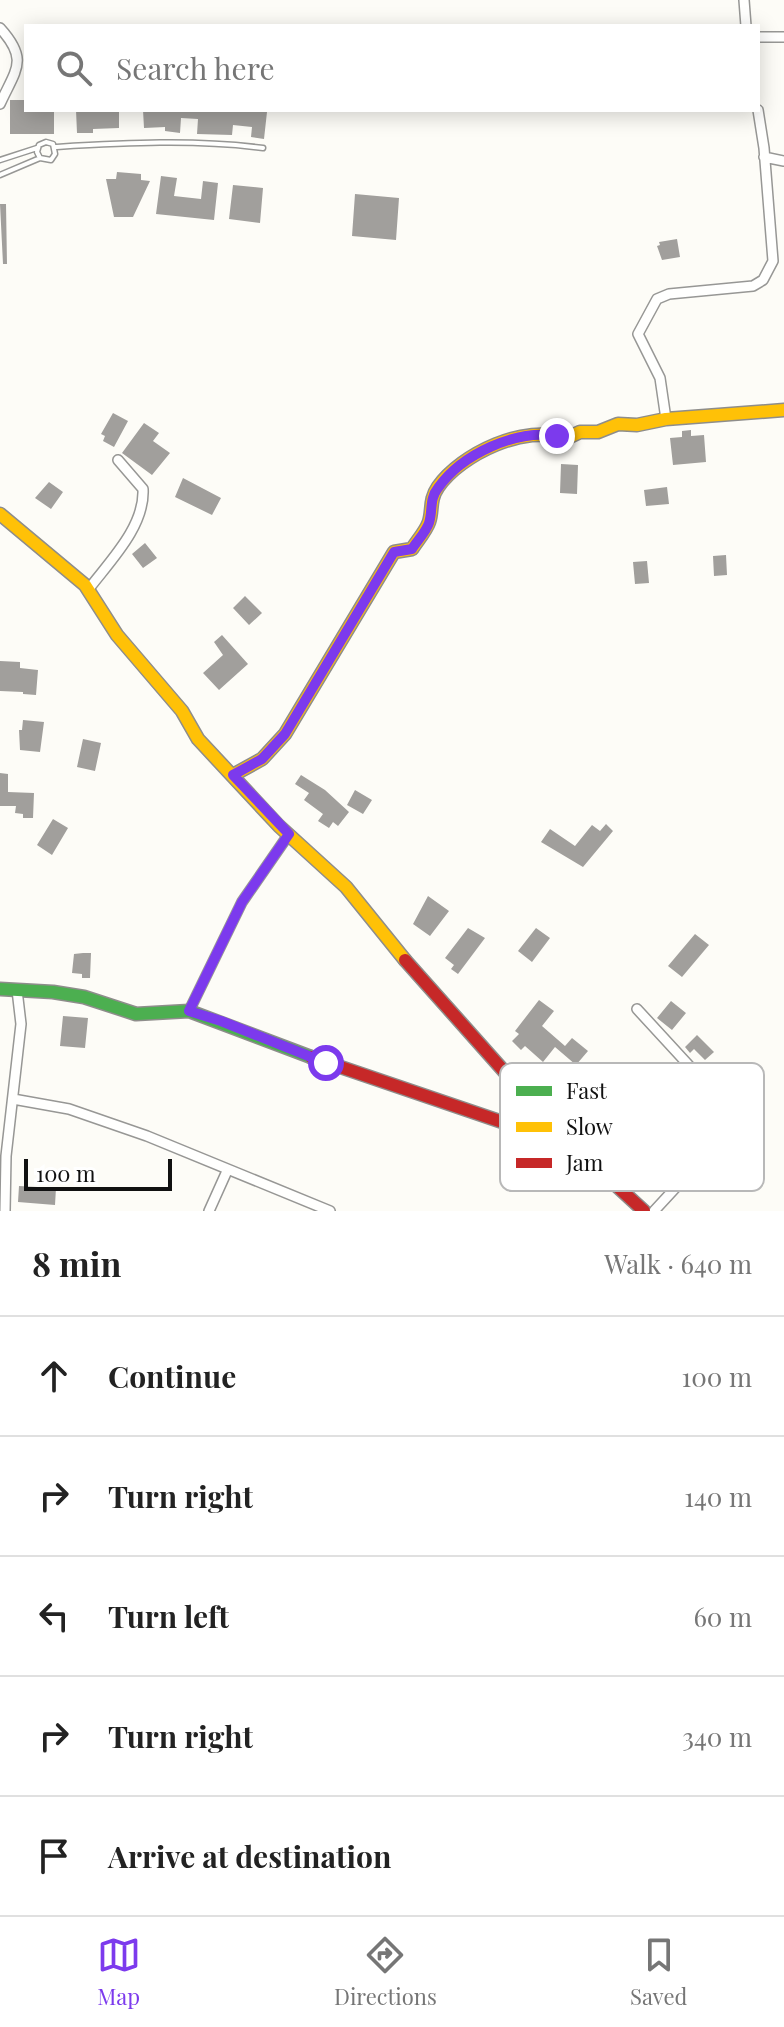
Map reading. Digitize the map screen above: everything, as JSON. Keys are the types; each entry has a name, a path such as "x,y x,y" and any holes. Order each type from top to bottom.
{"street":[{"path":"744,0 746,24"},
{"path":"0,28 16,46 22,67 0,104"},
{"path":"760,37 784,37"},
{"path":"666,419 660,378 638,334 639,329 662,296 753,286 763,280 773,261 758,112"},
{"path":"764,157 784,161"},
{"path":"233,775 262,759 285,734 394,552 412,549 429,522 429,506 438,487 459,466 502,441 515,437 553,434 565,439 580,432 598,432 618,424 637,425 666,419 784,410"},
{"path":"88,590 133,529 143,495 143,489 118,460"},
{"path":"0,514 35,541 88,590 117,635 182,711 198,739 289,834 346,887 441,1002 500,1067"},
{"path":"189,1011 242,902 289,834"},
{"path":"0,989 84,997 136,1014 189,1011 326,1063 500,1121"},
{"path":"3,1208 21,1024 17,990"},
{"path":"637,1009 687,1063"},
{"path":"13,1099 69,1109 147,1136 330,1211"},
{"path":"209,1211 227,1171"},
{"path":"622,1191 644,1211"},
{"path":"654,1211 673,1191"}],"lane":[{"path":"0,160 46,142 55,147 153,141 222,142 263,148"},
{"path":"0,175 40,158 51,160 55,147"},
{"path":"37,148 40,158"}],"building":[{"path":"10,100 24,100 24,112 54,112 54,134 10,134"},
{"path":"76,112 119,112 119,128 77,133"},
{"path":"143,112 267,112 264,139 251,137 252,127 233,125 232,135 197,134 198,119 181,118 180,133 165,131 165,127 144,128"},
{"path":"117,172 141,174 141,180 150,181 133,217 114,217 106,179 116,179"},
{"path":"161,176 177,178 174,196 201,199 203,181 218,183 214,220 156,214"},
{"path":"233,185 263,188 260,223 229,219"},
{"path":"355,194 399,198 396,240 352,236"},
{"path":"0,204 6,204 7,264 3,264"},
{"path":"677,239 680,257 662,260 657,246 659,242"},
{"path":"113,413 128,421 114,447 103,441 105,436 101,434"},
{"path":"144,423 159,433 153,441 170,453 152,475 122,453"},
{"path":"691,430 691,436 704,435 706,462 673,465 670,438 682,437 682,431"},
{"path":"561,464 578,465 577,494 560,493"},
{"path":"183,478 221,498 212,515 175,497"},
{"path":"49,482 63,492 51,509 35,498"},
{"path":"667,487 669,504 646,506 644,490"},
{"path":"145,543 157,558 143,568 132,554"},
{"path":"726,555 727,575 714,576 713,556"},
{"path":"647,561 649,583 635,584 633,562"},
{"path":"245,596 262,613 249,625 233,608"},
{"path":"222,635 248,664 219,690 203,673 223,655 214,642"},
{"path":"0,661 20,662 20,668 38,670 36,695 0,691"},
{"path":"23,720 44,722 40,752 20,750 19,730 22,730"},
{"path":"83,739 101,743 95,771 77,767"},
{"path":"0,773 8,774 8,792 34,793 33,818 23,818 23,814 15,813 16,806 0,806"},
{"path":"301,775 325,790 349,812 338,826 333,822 329,828 318,821 323,814 304,800 309,793 295,784"},
{"path":"355,790 372,800 363,814 347,805"},
{"path":"53,819 68,828 52,855 37,845"},
{"path":"606,824 613,831 583,867 541,842 550,829 575,846 592,825 600,831"},
{"path":"428,896 449,911 430,936 413,924"},
{"path":"468,928 485,938 458,974 451,969 454,965 445,958"},
{"path":"536,928 550,938 532,962 518,951"},
{"path":"695,934 709,945 682,977 668,966"},
{"path":"91,953 90,978 72,973 74,954"},
{"path":"539,1000 554,1011 542,1026 565,1046 572,1038 588,1051 578,1063 574,1063 555,1047 543,1062 525,1046 521,1050 512,1041 519,1034 515,1031"},
{"path":"671,1001 686,1013 672,1030 657,1018"},
{"path":"63,1016 88,1018 85,1048 60,1046"},
{"path":"697,1035 714,1052 705,1060 694,1049 690,1053 685,1047"},
{"path":"19,1186 56,1188 55,1205 18,1202"}],"traffic: fast":[{"path":"0,989 84,997 136,1014 189,1011 311,1057"}],"traffic: slow":[{"path":"233,775 262,759 285,734 394,552 412,549 429,522 435,492 462,463 496,445 532,435 565,439 580,432 598,432 618,424 637,425 666,419 784,410"},
{"path":"0,514 85,585 117,635 182,711 198,739 279,826 346,887 405,960"}],"traffic: jam":[{"path":"405,960 500,1067"},
{"path":"311,1057 500,1121"},
{"path":"622,1191 644,1211"}],"route":[{"path":"326,1063 189,1011 242,902 289,834 233,775 262,759 285,734 394,552 412,549 429,522 429,506 438,487 459,466 502,441 515,437 557,436"}]}
